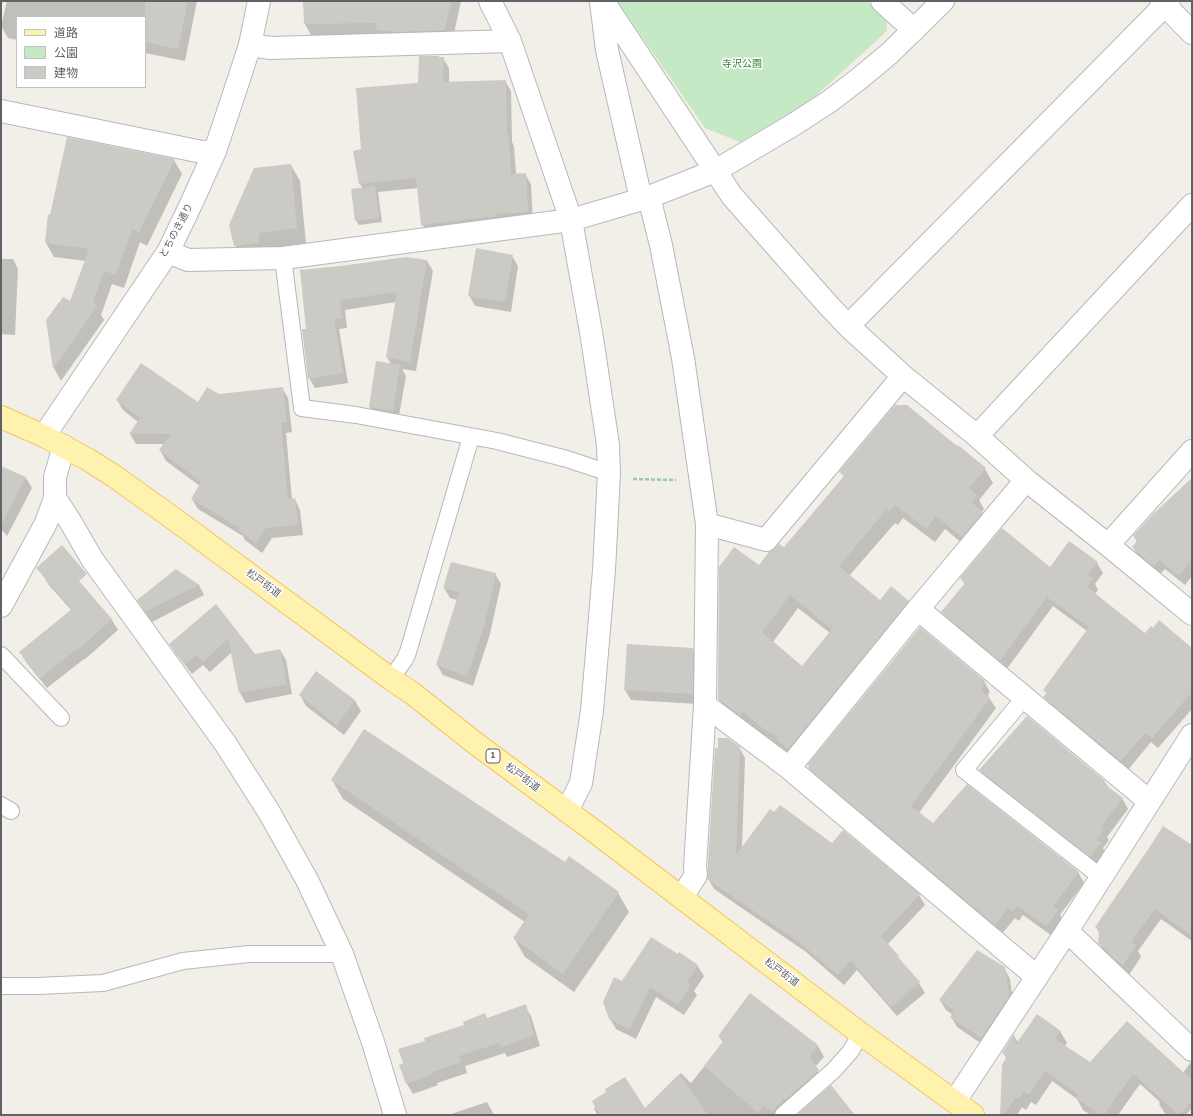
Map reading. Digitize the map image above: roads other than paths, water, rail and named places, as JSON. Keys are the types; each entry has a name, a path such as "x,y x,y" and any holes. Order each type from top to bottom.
{"main road":[{"name":"松戸街道","path":"1,417 64,446 114,476 156,506 412,693 475,743 682,897 861,1034 973,1115"}],"street":[{"name":"とちのき通り","path":"44,436 168,252 215,150 250,45 259,1"},
{"path":"490,1 510,41 571,220 592,338 608,445 609,476 604,570 592,711 581,783 567,811"},
{"path":"602,1 732,196 848,326 903,376 977,436 1026,480 1192,614"},
{"path":"602,1 607,50 645,198 661,245 683,358 707,524 705,705 696,875 682,897"},
{"path":"882,1 914,30"},
{"path":"168,252 188,260 283,258 571,220 645,198 715,171 793,125 830,101 878,63 943,1"},
{"path":"848,326 1165,2 1192,33"},
{"path":"250,45 271,48 510,41"},
{"path":"1,111 202,152 215,150"},
{"path":"977,436 1192,205"},
{"path":"707,524 766,540 903,376"},
{"path":"1,606 46,523 55,498 55,477 64,446"},
{"path":"1108,545 1192,451"},
{"path":"789,768 918,609 1026,480"},
{"path":"55,498 92,558 225,743 257,793 307,880 342,954 373,1042 395,1115"},
{"path":"918,609 1149,801"},
{"path":"705,705 789,768 1037,977"},
{"path":"955,1101 1067,931 1192,735"},
{"path":"1067,931 1190,1043"}],"lane":[{"path":"283,258 302,408 356,415 497,441 567,459 609,476"},
{"path":"391,679 408,652 471,437"},
{"path":"1,655 61,718"},
{"path":"1025,697 964,770 1101,877"},
{"path":"1,986 103,983 183,961 249,954 342,954"},
{"path":"783,1115 833,1072 850,1052 861,1034"}],"park label":[{"name":"寺沢公園","path":"742,65"}]}
